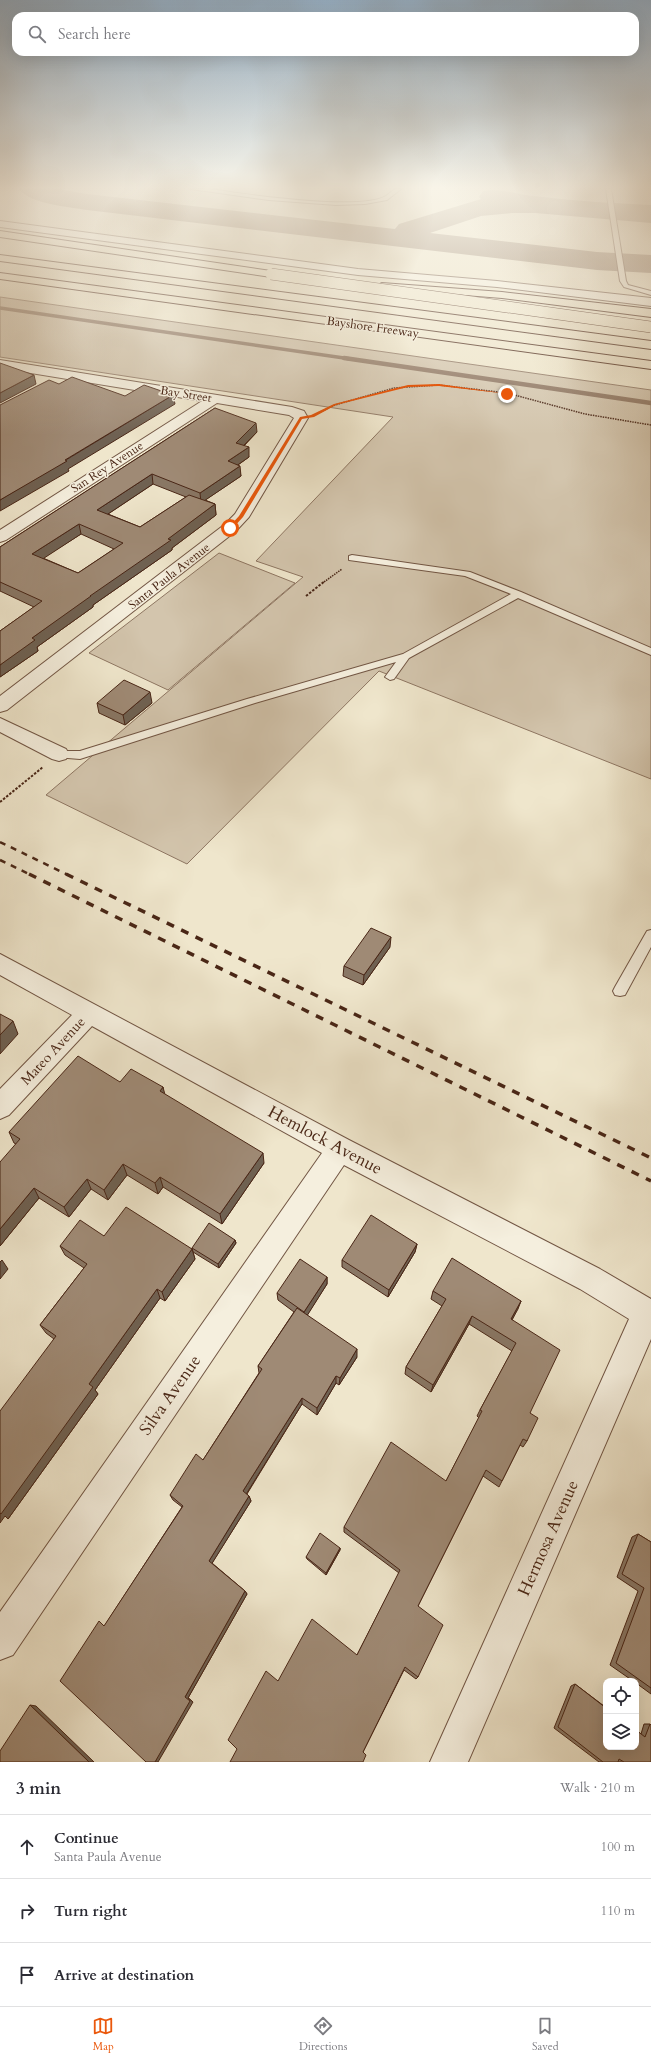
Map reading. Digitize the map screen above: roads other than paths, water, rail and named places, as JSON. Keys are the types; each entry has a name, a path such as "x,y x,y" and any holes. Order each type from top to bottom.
{"highway":[{"name":"Bayshore Freeway","path":"99,271 651,345"},
{"path":"190,271 502,295 651,313"},
{"path":"247,271 270,274"},
{"path":"251,271 651,327"},
{"name":"Bayshore Freeway","path":"0,276 651,365"},
{"path":"0,285 204,303"}],"street":[{"path":"352,271 514,286 651,302"},
{"name":"Bay Street","path":"0,364 292,411 300,416"},
{"path":"46,386 66,375"},
{"name":"San Rey Avenue","path":"0,537 215,398"},
{"name":"Santa Paula Avenue","path":"0,706 230,528 241,517 300,416"},
{"path":"2,727 59,754"},
{"name":"Hemlock Avenue","path":"0,964 340,1149 590,1279 649,1314"},
{"name":"Mateo Avenue","path":"0,1107 89,1013"},
{"name":"Silva Avenue","path":"0,1642 340,1149"},
{"name":"Hermosa Avenue","path":"449,1762 649,1314"}],"lane":[{"path":"621,271 623,281 626,286 651,293"},
{"path":"352,558 467,574 518,594 651,652"},
{"path":"59,754 80,755 252,701 406,656 518,594"},
{"path":"390,677 406,656"},
{"path":"620,991 651,935"}],"waterway":[{"path":"0,308 351,359"},
{"path":"344,358 651,403"}],"railway":[{"path":"0,842 68,875"},
{"path":"0,860 31,875"},
{"path":"29,874 651,1181"},
{"path":"66,874 651,1158"}]}
